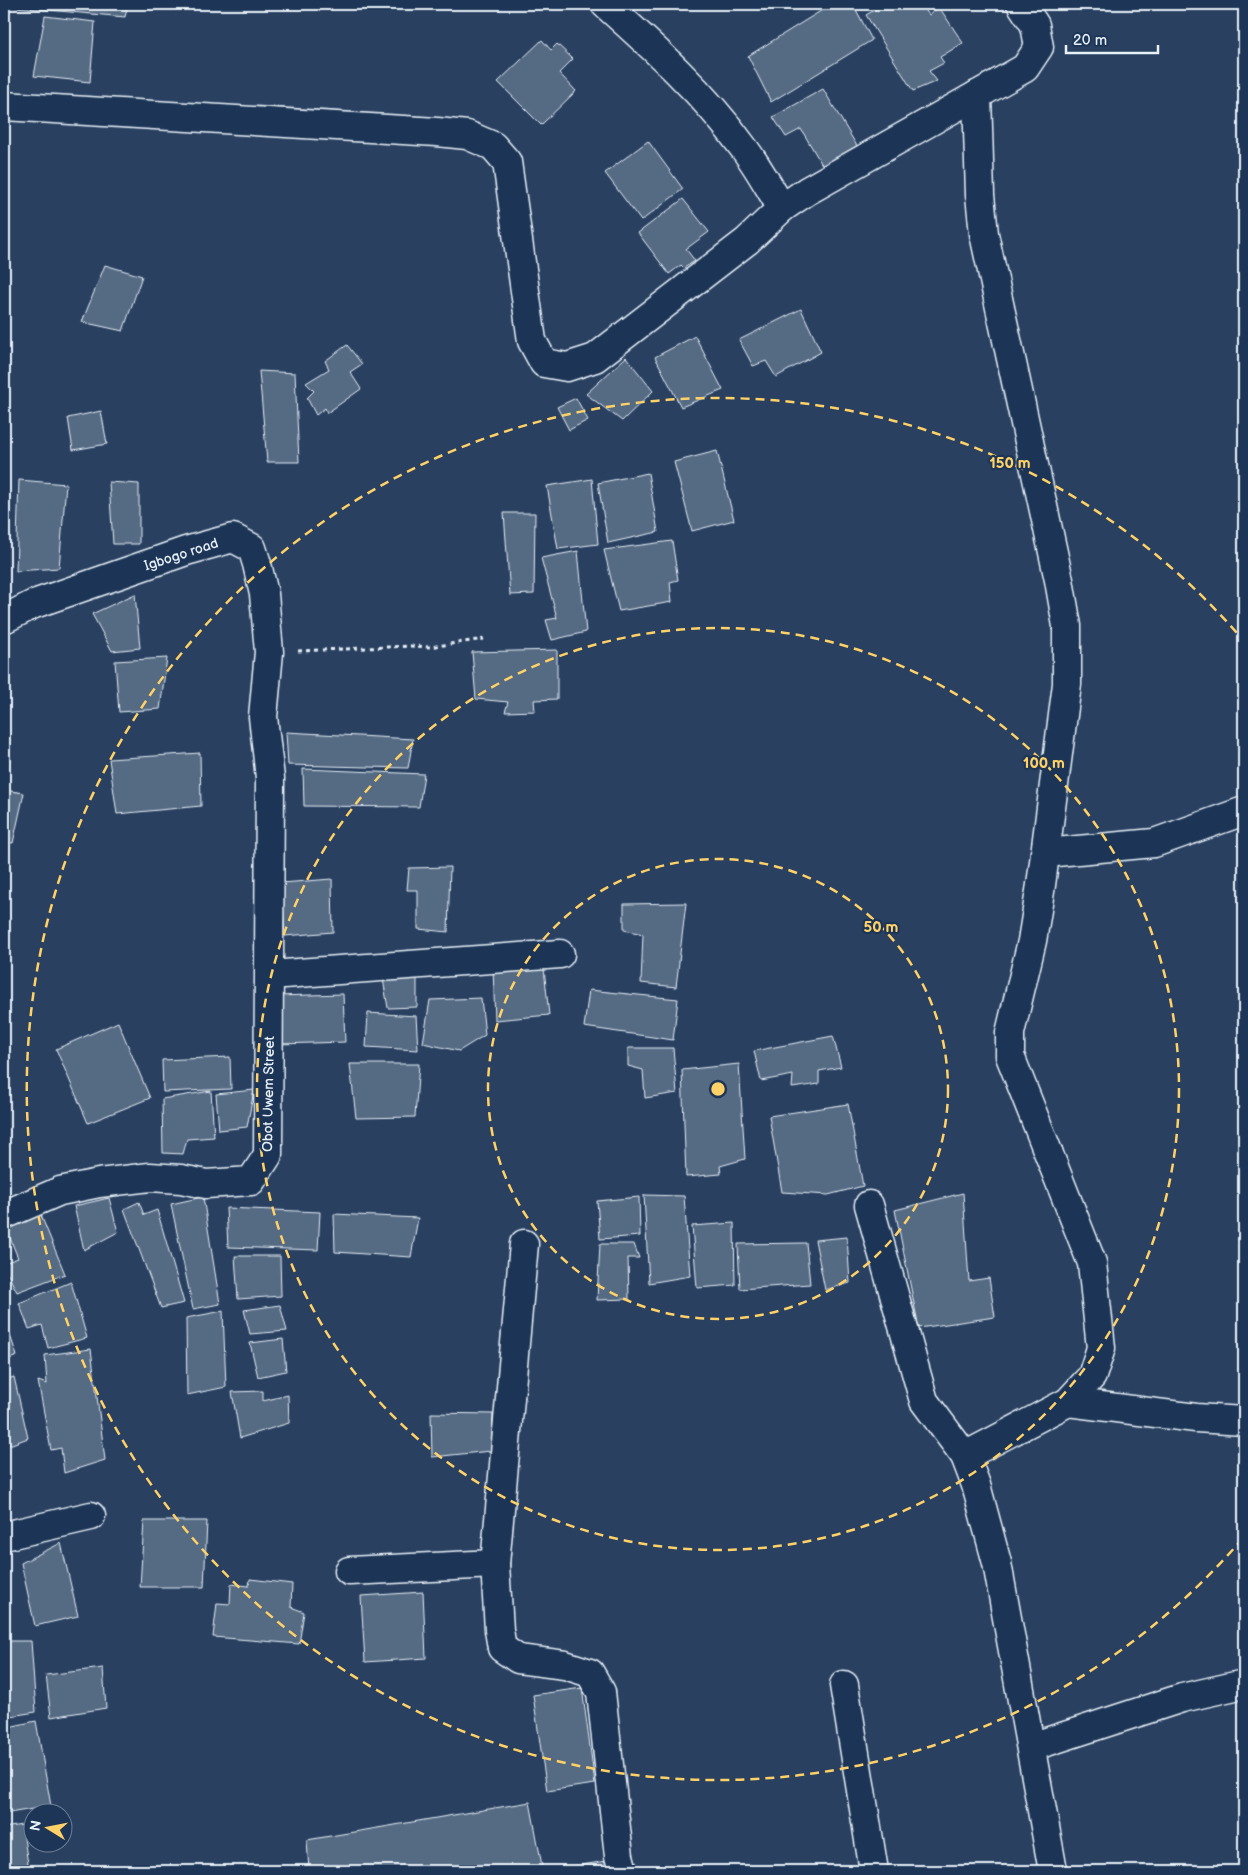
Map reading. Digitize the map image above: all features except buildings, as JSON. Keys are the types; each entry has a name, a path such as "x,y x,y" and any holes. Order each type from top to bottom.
{"street":[{"path":"605,4 658,52 709,104 744,148 782,208"},
{"path":"4,106 437,132 467,135 493,146 506,162 532,341 544,362 567,367 595,358 747,241 782,208 807,191 1025,68 1039,47 1035,25 1021,4"},
{"path":"965,1456 1068,1402 1092,1376 1102,1348 1092,1263 1010,1056 1010,1033 1032,941 1045,853 1067,684 1067,626 1059,580 984,234 980,194 977,95"},
{"name":"Igbogo road","path":"4,618 34,604 186,551 233,538 252,548 264,594 268,652 263,717 270,778"},
{"name":"Obot Uwem Street","path":"4,1215 60,1191 100,1183 150,1177 181,1179 206,1184 251,1181 268,1155 270,778"},
{"path":"1045,853 1154,843 1244,811"},
{"path":"270,975 560,954"},
{"path":"869,1205 924,1401 965,1456 976,1485 997,1563 1053,1871"},
{"path":"524,1244 495,1564 499,1630 502,1648 518,1658 565,1665 590,1673 601,1692 619,1856 623,1871"},
{"path":"1068,1402 1196,1418 1244,1421"},
{"path":"4,1536 91,1516"},
{"path":"349,1570 495,1564"},
{"path":"1031,1747 1182,1698 1244,1684"},
{"path":"844,1685 874,1871"}],"path":[{"path":"268,652 412,646 430,647 484,639"}]}
